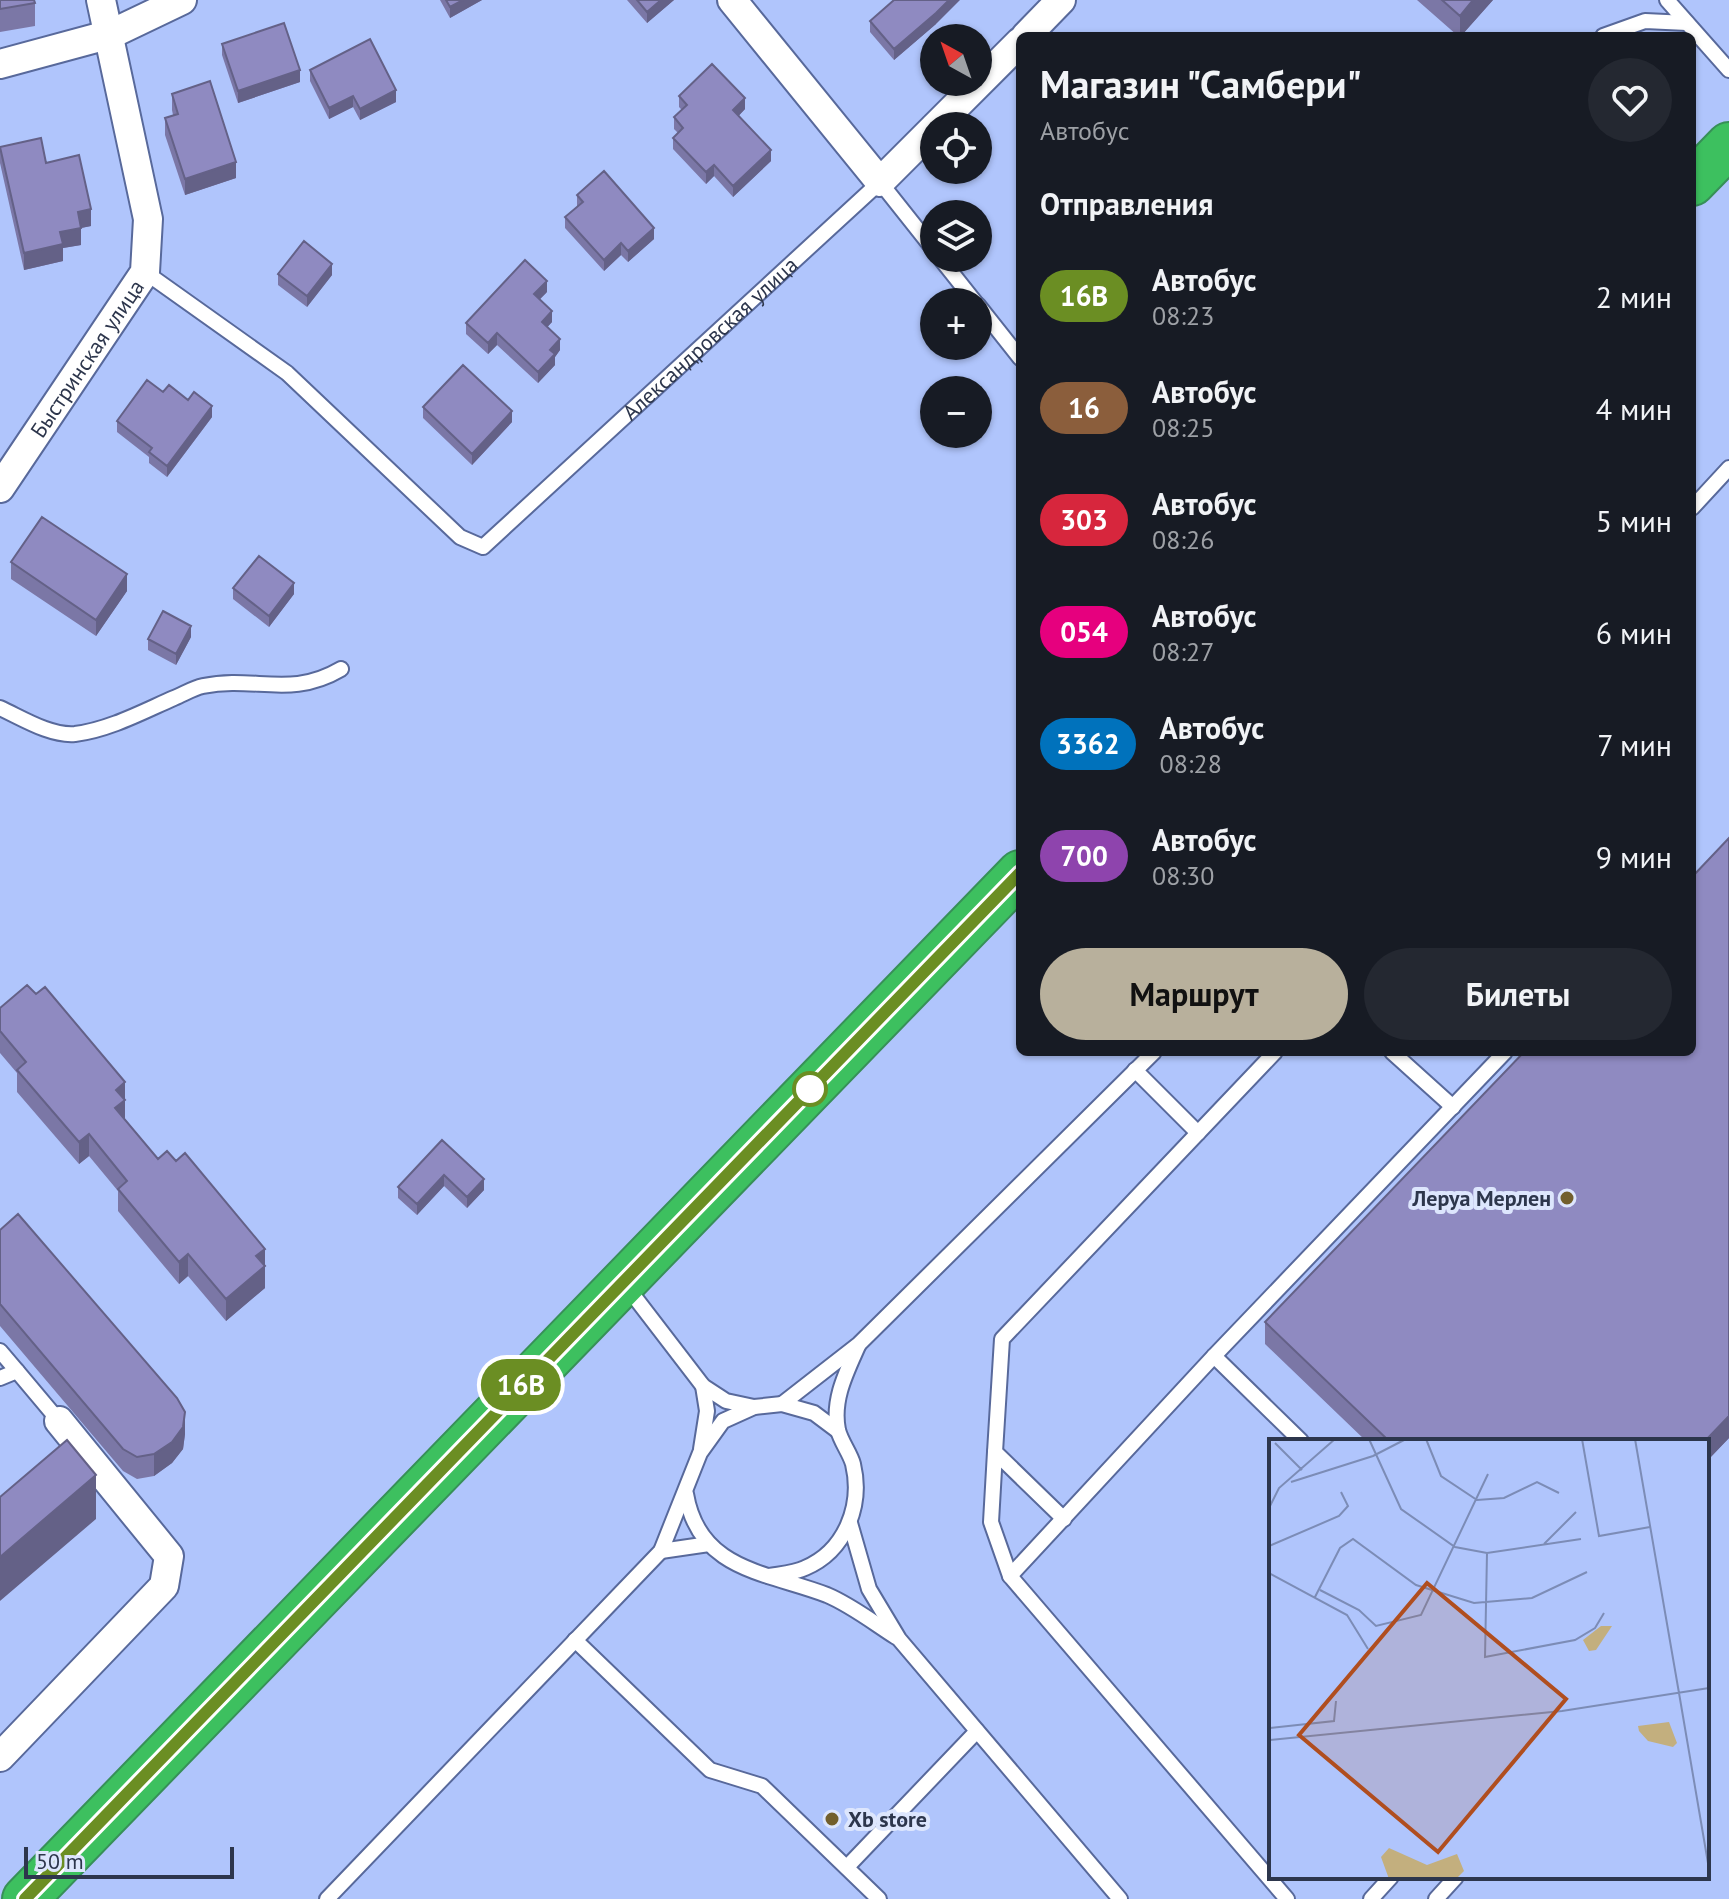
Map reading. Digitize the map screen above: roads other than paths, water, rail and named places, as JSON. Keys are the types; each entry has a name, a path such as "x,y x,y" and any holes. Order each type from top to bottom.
{"highway":[{"path":"1696,179 1729,145"},
{"path":"25,1899 1016,877"}],"street":[{"name":"Быстринская улица","path":"0,488 145,272 148,219 111,34 101,0"},
{"path":"0,64 111,34 182,0"},
{"path":"732,0 880,182"},
{"path":"1030,32 1061,0"},
{"name":"Александровская улица","path":"950,112 1016,46"},
{"name":"Александровская улица","path":"880,182 920,142"},
{"path":"0,1757 164,1586 169,1556 73,1450 59,1421"}],"lane":[{"path":"1667,0 1695,32"},
{"path":"1614,32 1645,21 1687,23"},
{"path":"1696,33 1729,70"},
{"path":"880,182 920,232"},
{"name":"Александровская улица","path":"145,272 287,373 460,537 483,547 880,182"},
{"path":"951,272 964,288"},
{"path":"992,323 1016,353"},
{"path":"1696,504 1729,468"},
{"path":"0,708 47,729 73,734 102,727 198,687 225,682 286,687 313,684 341,669"},
{"path":"782,1404 859,1344 1150,1056"},
{"path":"1269,1878 1010,1576 991,1522 1002,1339 1271,1056"},
{"path":"1396,1056 1453,1107"},
{"path":"1010,1576 1214,1356 1500,1056"},
{"path":"1135,1070 1198,1133"},
{"path":"622,1280 703,1386 726,1401 754,1407"},
{"path":"769,1576 803,1569 831,1554 850,1523 857,1490 853,1462 838,1431 839,1392 859,1344"},
{"path":"0,1351 59,1421"},
{"path":"1214,1356 1299,1439"},
{"path":"0,1378 17,1371"},
{"path":"700,1453 707,1411 703,1386"},
{"path":"327,1899 661,1551 677,1519 685,1486 700,1453 723,1421 754,1407 782,1404 814,1413 838,1431"},
{"path":"995,1452 1064,1519"},
{"path":"685,1486 690,1519 709,1544 735,1566 830,1596 899,1639"},
{"path":"850,1523 869,1589 899,1639 1120,1899"},
{"path":"661,1551 709,1544"},
{"path":"575,1640 710,1770 762,1786 879,1899"},
{"path":"847,1867 977,1731"},
{"path":"1270,1879 1287,1899"},
{"path":"1371,1899 1389,1879"},
{"path":"1436,1899 1454,1879"}],"place":[{"name":"Леруа Мерлен","path":"1567,1198"},
{"name":"Xb store","path":"832,1819"}]}
